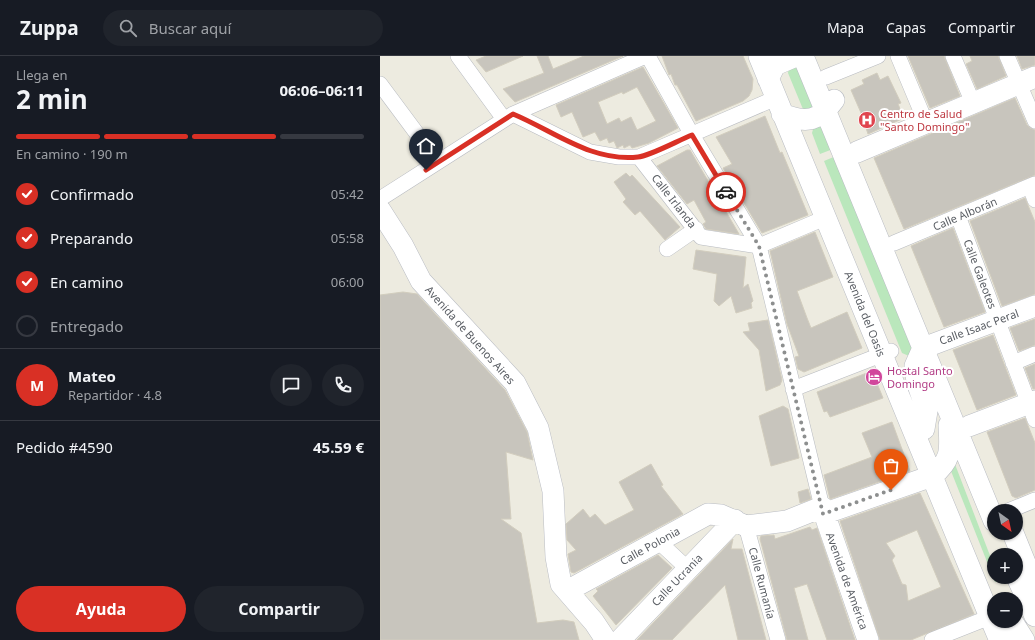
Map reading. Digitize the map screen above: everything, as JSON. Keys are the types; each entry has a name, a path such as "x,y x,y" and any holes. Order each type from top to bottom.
{"street":[{"path":"380,199 509,117 647,56"},
{"name":"Avenida de América","path":"647,56 692,135 759,246 822,511 868,640"},
{"path":"461,57 509,117 590,152 619,157 639,157 692,135 775,84 796,56"},
{"path":"815,61 878,56"},
{"path":"898,56 926,123"},
{"path":"953,56 973,103"},
{"path":"1007,56 1027,80 1035,121"},
{"path":"815,61 831,105 929,345 969,426 1001,504"},
{"path":"815,61 831,105 857,152 894,243 929,345 949,411 987,504"},
{"path":"857,152 1027,80"},
{"path":"380,84 438,162"},
{"path":"775,84 811,120 831,105"},
{"name":"Avenida del Oasis","path":"775,84 825,218 886,352 924,430 936,473"},
{"name":"Avenida del Oasis","path":"775,84 936,473 987,592"},
{"name":"Calle Irlanda","path":"639,157 701,237 759,246"},
{"name":"Calle Alborán","path":"894,243 958,216 1033,190"},
{"name":"Avenida de Buenos Aires","path":"380,210 404,246 421,281 515,382 538,428 553,491 556,557 564,588"},
{"name":"Calle Galeotes","path":"958,216 1013,362 1033,408"},
{"path":"759,246 825,218"},
{"path":"667,249 696,229"},
{"name":"Calle Isaac Peral","path":"929,345 1035,306"},
{"path":"924,430 927,411 917,382 915,366 929,345"},
{"path":"793,389 886,352"},
{"path":"1013,362 1035,354"},
{"path":"969,426 1033,408"},
{"path":"740,523 787,521 822,511 936,473 950,455 949,411"},
{"path":"1023,505 1035,500"},
{"name":"Calle Polonia","path":"564,588 659,542 708,514 721,515 740,523"},
{"name":"Calle Ucrania","path":"620,640 688,569 740,523"},
{"name":"Calle Rumanía","path":"740,523 778,640"},
{"path":"1016,540 1035,588"},
{"path":"659,542 688,569"},
{"path":"1020,584 1035,616"},
{"path":"564,588 594,622 606,640"},
{"path":"932,640 987,612"},
{"name":"Avenida del Oasis","path":"997,628 998,636 1003,640"},
{"path":"1016,628 1024,640"}],"green space":[{"path":"795,64 817,109 805,114 788,73 789,66"},
{"path":"824,125 833,149 820,154 812,133 814,126"},
{"path":"836,156 914,347 909,356 902,353 824,161"},
{"path":"953,459 987,548 987,562 949,466"}],"building":[{"path":"486,56 523,56 486,72 476,60"},
{"path":"537,56 548,56 553,69 584,56 623,56 515,102 503,89 544,73"},
{"path":"662,56 743,56 753,79 752,90 749,96 743,101 696,121 677,85 675,85 671,74 669,75"},
{"path":"908,56 944,56 960,96 930,108"},
{"path":"970,56 998,56 1006,76 977,89 966,64 972,61"},
{"path":"1017,56 1035,56 1035,65 1022,69"},
{"path":"643,67 678,128 649,143 632,148 630,145 624,148 623,145 617,148 614,141 609,143 607,138 600,141 595,132 583,137 572,112 561,117 556,105","holes":["637,87 656,121 637,130 631,117 621,122 619,118 607,124 598,102 622,92 623,94"]},
{"path":"877,73 880,80 888,76 901,103 898,104 904,118 868,134 865,122 851,90 864,84 862,80"},
{"path":"1015,98 1027,125 1035,130 1035,175 904,229 874,158"},
{"path":"765,116 780,153 782,152 808,215 762,233 723,168 732,164 716,137"},
{"path":"687,150 690,150 739,234 706,229 703,224 706,222 694,200 687,204 657,166"},
{"path":"626,173 630,177 632,175 680,227 665,240 640,211 635,215 623,202 626,199 614,182"},
{"path":"1025,198 1035,222 1035,294 1002,306 970,221"},
{"path":"953,228 985,312 944,327 911,246"},
{"path":"815,232 833,277 797,291 811,328 847,312 862,348 804,372 798,369 795,357 799,356 787,324 770,251"},
{"path":"696,250 746,257 743,288 748,284 753,301 751,303 752,308 736,313 731,296 719,306 714,301 717,274 693,269"},
{"path":"403,292 417,294 505,390 527,432 533,460 506,452 511,519 501,519 521,533 537,623 563,620 574,622 579,640 380,640 380,295"},
{"path":"1035,319 1035,345 1019,351 1010,328"},
{"path":"768,320 782,380 780,385 766,391 759,350 743,332 750,331 748,323"},
{"path":"993,335 1016,395 977,410 953,350"},
{"path":"1035,364 1035,389 1033,389 1025,368"},
{"path":"872,371 883,398 830,417 827,411 824,412 817,392"},
{"path":"783,406 788,409 799,458 771,466 759,416"},
{"path":"1025,418 1035,443 1035,490 1016,498 1012,496 987,432"},
{"path":"892,422 910,471 830,499 824,475 872,457 862,433"},
{"path":"651,464 663,485 661,486 683,514 574,573 571,572 568,554 576,550 567,540 566,524 583,509 590,518 595,514 605,525 634,510 619,482"},
{"path":"808,489 811,499 800,503 798,492"},
{"path":"920,493 974,614 911,640 880,640 840,521","holes":["917,530 941,587 908,601 906,585 902,584 892,560 895,556 886,543"]},
{"path":"810,527 812,530 817,528 855,640 827,640 807,584 794,588 808,640 787,640 760,539 761,536 774,535 775,539"},
{"path":"733,539 731,549 742,549 766,640 738,640 725,585 672,640 637,640"},
{"path":"658,555 672,568 616,625 593,596 598,591 596,589"}],"way so far":[{"path":"726,192 759,246 823,514 891,490"}],"place":[{"name":"Centro de Salud \"Santo Domingo\"","path":"867,120"},
{"name":"Hostal Santo Domingo","path":"874,377"}],"route":[{"path":"426,170 513,114 590,152 619,157 639,157 692,135 726,192"}]}
